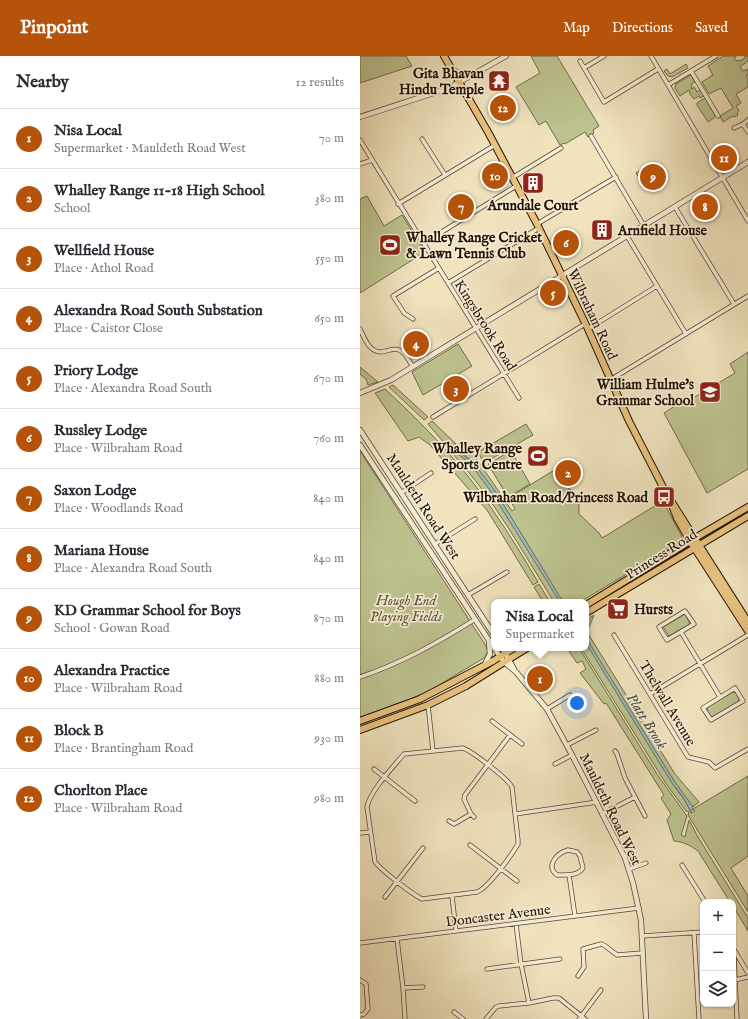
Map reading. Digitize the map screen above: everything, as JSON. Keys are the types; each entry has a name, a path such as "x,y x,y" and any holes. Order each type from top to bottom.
{"highway":[{"name":"Wilbraham Road","path":"444,56 495,145 538,226 610,380 670,501 678,510 692,540 748,622"},
{"name":"Princess Road","path":"589,603 748,507"},
{"name":"Princess Road","path":"589,611 748,516"},
{"name":"Wilbraham Road","path":"697,547 748,631"},
{"path":"360,721 420,699 485,664 518,651"},
{"path":"360,730 428,705 466,686 504,656"}],"street":[{"path":"360,117 449,88 506,56"},
{"path":"584,68 604,56"},
{"path":"650,56 748,221"},
{"path":"668,85 716,56"},
{"path":"580,61 604,102 658,69"},
{"path":"451,68 460,74 472,75"},
{"path":"691,71 718,116"},
{"path":"734,128 748,120"},
{"path":"743,124 748,132"},
{"path":"591,136 644,226"},
{"path":"422,139 445,176"},
{"name":"Kingsbrook Road","path":"360,140 518,398"},
{"path":"398,204 495,145"},
{"path":"512,178 561,148"},
{"path":"360,164 372,160"},
{"path":"360,394 376,388 413,367 748,162"},
{"path":"448,283 616,177"},
{"path":"424,243 516,186"},
{"path":"675,207 734,304"},
{"path":"628,236 686,334"},
{"path":"414,319 404,313 393,296 439,268"},
{"path":"433,417 503,374 657,286"},
{"path":"610,380 748,296"},
{"path":"360,329 366,343 373,350 381,352 399,350 403,352 413,367"},
{"name":"Mauldeth Road West","path":"360,430 491,630"},
{"name":"Mauldeth Road West","path":"360,445 491,644"},
{"path":"401,492 431,473"},
{"path":"435,544 475,519"},
{"path":"462,599 507,572"},
{"path":"685,611 694,624 681,632 667,640 659,627 685,611"},
{"path":"360,677 414,655 474,620"},
{"path":"681,632 720,697"},
{"name":"Thelwall Avenue","path":"614,634 688,757 709,762 715,768 748,749"},
{"path":"650,694 748,635"},
{"path":"485,664 490,654 488,639"},
{"name":"Mauldeth Road West","path":"504,656 547,709 597,802 629,869 639,908 642,936 646,1019"},
{"path":"735,688 743,701 711,720 703,708 720,697 735,688"},
{"path":"547,709 570,695"},
{"path":"428,705 433,751"},
{"path":"492,721 522,744"},
{"path":"567,745 596,730"},
{"path":"449,821 454,824 472,815 464,799 465,795 510,735"},
{"path":"463,748 510,782 512,787 518,844 501,868 481,891 422,899 378,866 375,862 367,807 368,802 384,778 404,754 433,751 463,748"},
{"path":"621,752 616,753 625,778 645,816"},
{"path":"555,764 572,755"},
{"path":"374,769 415,801"},
{"path":"602,814 635,797"},
{"path":"515,814 597,802"},
{"path":"360,833 370,832"},
{"path":"470,845 517,881"},
{"path":"385,897 423,848"},
{"path":"572,850 577,852 580,856 583,868 581,871 569,875 557,875 554,873 553,862 559,854 572,850"},
{"path":"629,869 646,863"},
{"path":"682,865 703,899"},
{"path":"569,875 575,916"},
{"path":"452,896 456,931"},
{"name":"Doncaster Avenue","path":"360,944 639,908"},
{"path":"516,924 521,964 529,1002"},
{"path":"642,936 700,932"},
{"path":"694,933 699,1019"},
{"path":"397,939 405,1019"},
{"path":"578,976 584,967 582,947 601,944 617,955 642,953"},
{"path":"736,954 748,972"},
{"path":"487,969 560,960"},
{"path":"736,980 748,977"},
{"path":"360,980 366,984 368,1010 364,1014 360,1015"},
{"path":"403,988 423,987"},
{"path":"486,1019 496,1007 499,1006 553,998 558,998 581,1018 601,990"},
{"path":"736,1000 737,1019"},
{"path":"454,1012 463,1019"}],"green space":[{"path":"360,56 406,56 412,66 360,83"},
{"path":"531,56 557,56 599,126 593,130 594,133 588,137 585,132 565,144 560,145 546,121 539,125 516,87 540,73"},
{"path":"723,56 736,56 734,58 736,61 740,61 745,58 745,56 748,56 748,61 740,67 743,71 748,69 748,75 746,76 748,80 748,87 736,94 741,103 736,106 739,111 737,113 738,115 733,116 723,122 720,116 733,108 721,88 709,94 702,82 713,75 708,66"},
{"path":"686,64 688,68 672,77 668,76 664,71 667,69 670,74"},
{"path":"691,75 695,82 691,84 691,88 692,89 694,87 697,92 700,90 704,96 700,98 699,96 694,99 689,90 680,96 675,88 676,84"},
{"path":"705,98 715,115 714,118 708,122 697,105 697,103"},
{"path":"654,162 664,178 646,189 636,173"},
{"name":"Whalley Range Cricket & Lawn Tennis Club","path":"367,196 384,226 402,215 425,252 360,293 360,199"},
{"path":"458,344 472,366 423,395 412,372"},
{"name":"William Hulme's Grammar School","path":"748,352 748,469 707,493 664,413 678,404 680,406 735,373 730,364"},
{"path":"360,367 378,382 368,385 366,379 360,374"},
{"path":"393,385 428,417 424,420 389,387"},
{"path":"385,389 415,417 470,479 506,529 538,582 533,585 487,510 430,445 419,437 408,441 375,393"},
{"path":"432,421 456,444 446,445 428,424"},
{"path":"526,424 533,435 484,463 478,452"},
{"path":"459,443 472,452 512,511 515,509 509,498 556,469 568,488 574,492 579,501 579,514 599,533 602,538 663,501 682,537 680,542 585,599 561,599 495,491 472,461 465,456 466,453 457,445"},
{"name":"Hough End Playing Fields","path":"360,451 486,646 488,652 484,658 429,691 360,717"},
{"path":"452,451 454,451 470,463 492,493 558,599 552,599 494,506 452,453"},
{"path":"511,451 530,484 508,497 488,464"},
{"path":"539,584 548,599 541,599 534,587"},
{"path":"685,614 690,624 669,636 663,627"},
{"path":"594,615 589,627 589,618"},
{"path":"589,635 675,774 699,802 693,807 674,781 589,643"},
{"path":"589,648 672,783 685,801 691,813 695,811 693,809 748,776 748,856 731,868 748,896 748,912 688,815 689,812 686,811 665,782 583,651 589,651"},
{"path":"569,651 581,651 657,774 687,816 681,835 685,837 689,820 748,918 748,931 736,911 736,899 728,899 698,851 687,844 674,841 667,820 671,814 661,798 664,795 606,703 604,704 580,673 586,669 582,661 577,663"},
{"path":"733,692 736,693 739,699 738,702 714,717 710,716 707,711 708,707"}],"water":[{"path":"455,447 464,454 464,456 472,461 495,491 561,599 558,599 492,493 470,463 454,451"},
{"path":"589,643 674,781 693,807 692,811 672,783 589,648"}],"place":[{"name":"Gita Bhavan Hindu Temple","path":"499,81"},
{"name":"Chorlton Place","path":"503,108"},
{"name":"Block B","path":"724,158"},
{"name":"Alexandra Practice","path":"495,176"},
{"name":"KD Grammar School for Boys","path":"653,177"},
{"name":"Arundale Court","path":"533,183"},
{"name":"Saxon Lodge","path":"461,207"},
{"name":"Mariana House","path":"705,207"},
{"name":"Arnfield House","path":"602,230"},
{"name":"Russley Lodge","path":"566,243"},
{"name":"Whalley Range Cricket & Lawn Tennis Club","path":"390,245"},
{"name":"Priory Lodge","path":"553,293"},
{"name":"Alexandra Road South Substation","path":"416,344"},
{"name":"Wellfield House","path":"456,389"},
{"name":"William Hulme's Grammar School","path":"710,392"},
{"name":"Whalley Range Sports Centre","path":"538,456"},
{"name":"Whalley Range 11-18 High School","path":"568,473"},
{"name":"Wilbraham Road/Princess Road","path":"664,497"},
{"name":"Hursts","path":"618,609"},
{"name":"Nisa Local","path":"540,679"}],"water label":[{"name":"Platt Brook","path":"647,721"}]}
